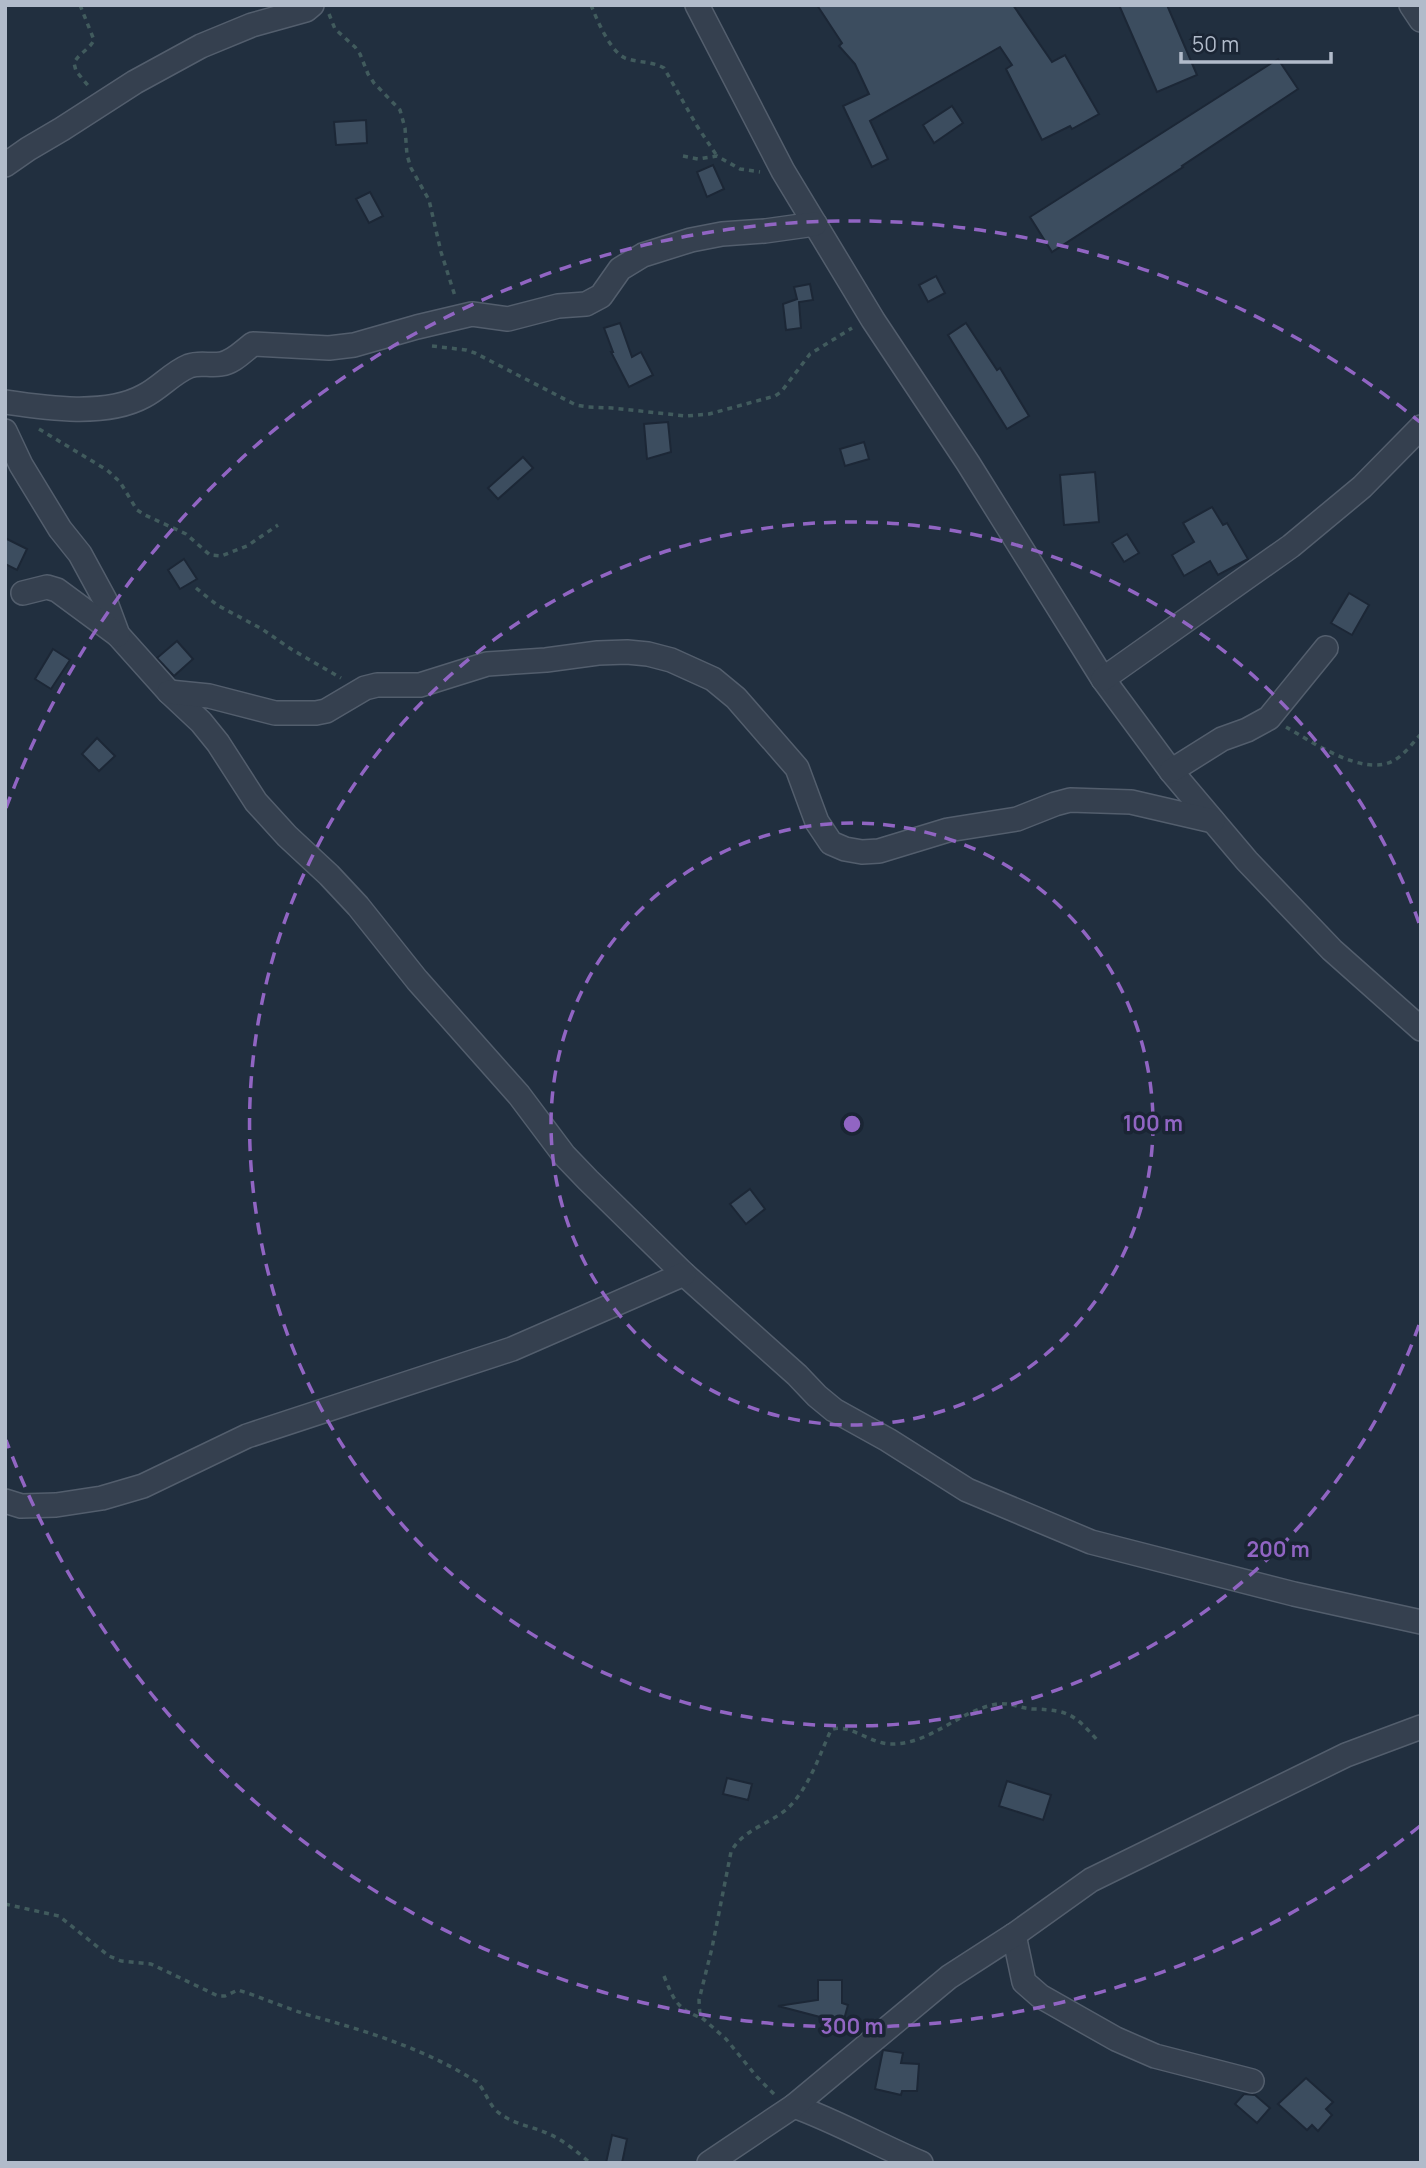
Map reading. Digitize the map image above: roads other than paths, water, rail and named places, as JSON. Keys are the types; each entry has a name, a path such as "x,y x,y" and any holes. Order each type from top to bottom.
{"street":[{"path":"5,165 135,82 201,46 312,5"},
{"path":"697,5 783,171 871,317 968,463 1103,679 1171,771 1247,861 1332,950 1421,1029"},
{"path":"1411,5 1421,20"},
{"path":"5,402 92,410 136,399 186,368 198,364 223,364 253,344 329,348 354,345 462,316 479,314 508,319 558,306 586,304 601,296 627,263 666,247 722,234 816,224"},
{"path":"1103,679 1291,546 1363,487 1421,427"},
{"path":"5,431 53,518 80,554 106,600 118,635"},
{"path":"23,593 52,587 118,635 169,692 201,722 218,743 256,802 358,906 417,980 519,1095 564,1155 684,1274 834,1410 888,1440 967,1490 1091,1542 1294,1594 1421,1622"},
{"path":"1171,771 1222,739 1269,718 1326,648"},
{"path":"169,692 209,696 265,712 297,714 326,711 365,688 377,685 420,685 487,664 598,653 648,654 671,660 713,679 736,698 797,768 817,821 831,843 845,849 862,852 891,848 948,830 1017,819 1070,800 1131,802 1213,821"},
{"path":"5,1501 22,1506 56,1505 102,1498 143,1486 233,1442 512,1349 684,1274"},
{"path":"709,2163 794,2106 949,1977 1091,1880 1346,1755 1421,1727"},
{"path":"1014,1935 1024,1982 1040,1996 1116,2039 1155,2056 1252,2081"},
{"path":"794,2106 921,2163"}]}
